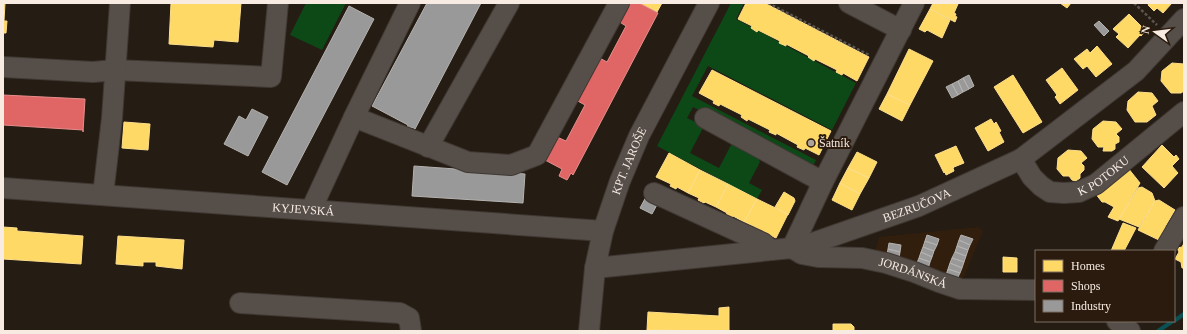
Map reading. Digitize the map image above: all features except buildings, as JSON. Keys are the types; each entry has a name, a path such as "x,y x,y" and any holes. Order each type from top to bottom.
{"street":[{"path":"103,195 112,118 120,3"},
{"path":"3,67 93,72 115,70 271,77 278,3"},
{"path":"311,210 354,117 410,3"},
{"path":"428,147 509,3"},
{"path":"354,117 468,162 511,165 536,155 619,3"},
{"name":"KPT. JAROŠE","path":"589,331 595,268 603,231 620,181 639,136 709,3"},
{"path":"849,3 901,30"},
{"path":"792,248 823,182 914,3"},
{"name":"BEZRUČOVA","path":"595,268 792,248 807,245 919,206 1021,160 1136,71 1184,20"},
{"name":"K POTOKU","path":"1021,160 1032,177 1050,192 1079,192 1096,184 1184,112"},
{"path":"705,118 823,182"},
{"name":"KYJEVSKÁ","path":"3,188 603,231"},
{"path":"654,193 763,244 771,250"},
{"path":"1165,250 1184,217"},
{"name":"JORDÁNSKÁ","path":"792,248 802,254 818,257 862,258 914,272 960,289 1035,290"},
{"path":"240,303 400,313 409,318 411,331"}],"path":[{"path":"768,3 872,56"},
{"path":"1134,3 1159,27"}],"shaded area":[{"path":"978,227 983,231 961,284 874,255 879,237"}],"green space":[{"path":"306,3 346,3 322,50 290,35"},
{"path":"731,3 744,3 736,19 856,83 832,130 708,66 692,96 816,160 812,168 693,107 687,118 704,126 690,153 719,168 733,141 756,153 760,162 749,183 762,190 757,199 657,146"}],"waterway":[{"path":"1175,320 1184,314"},
{"path":"1158,331 1172,322"}],"place":[{"name":"Šatník","path":"811,143"}]}
